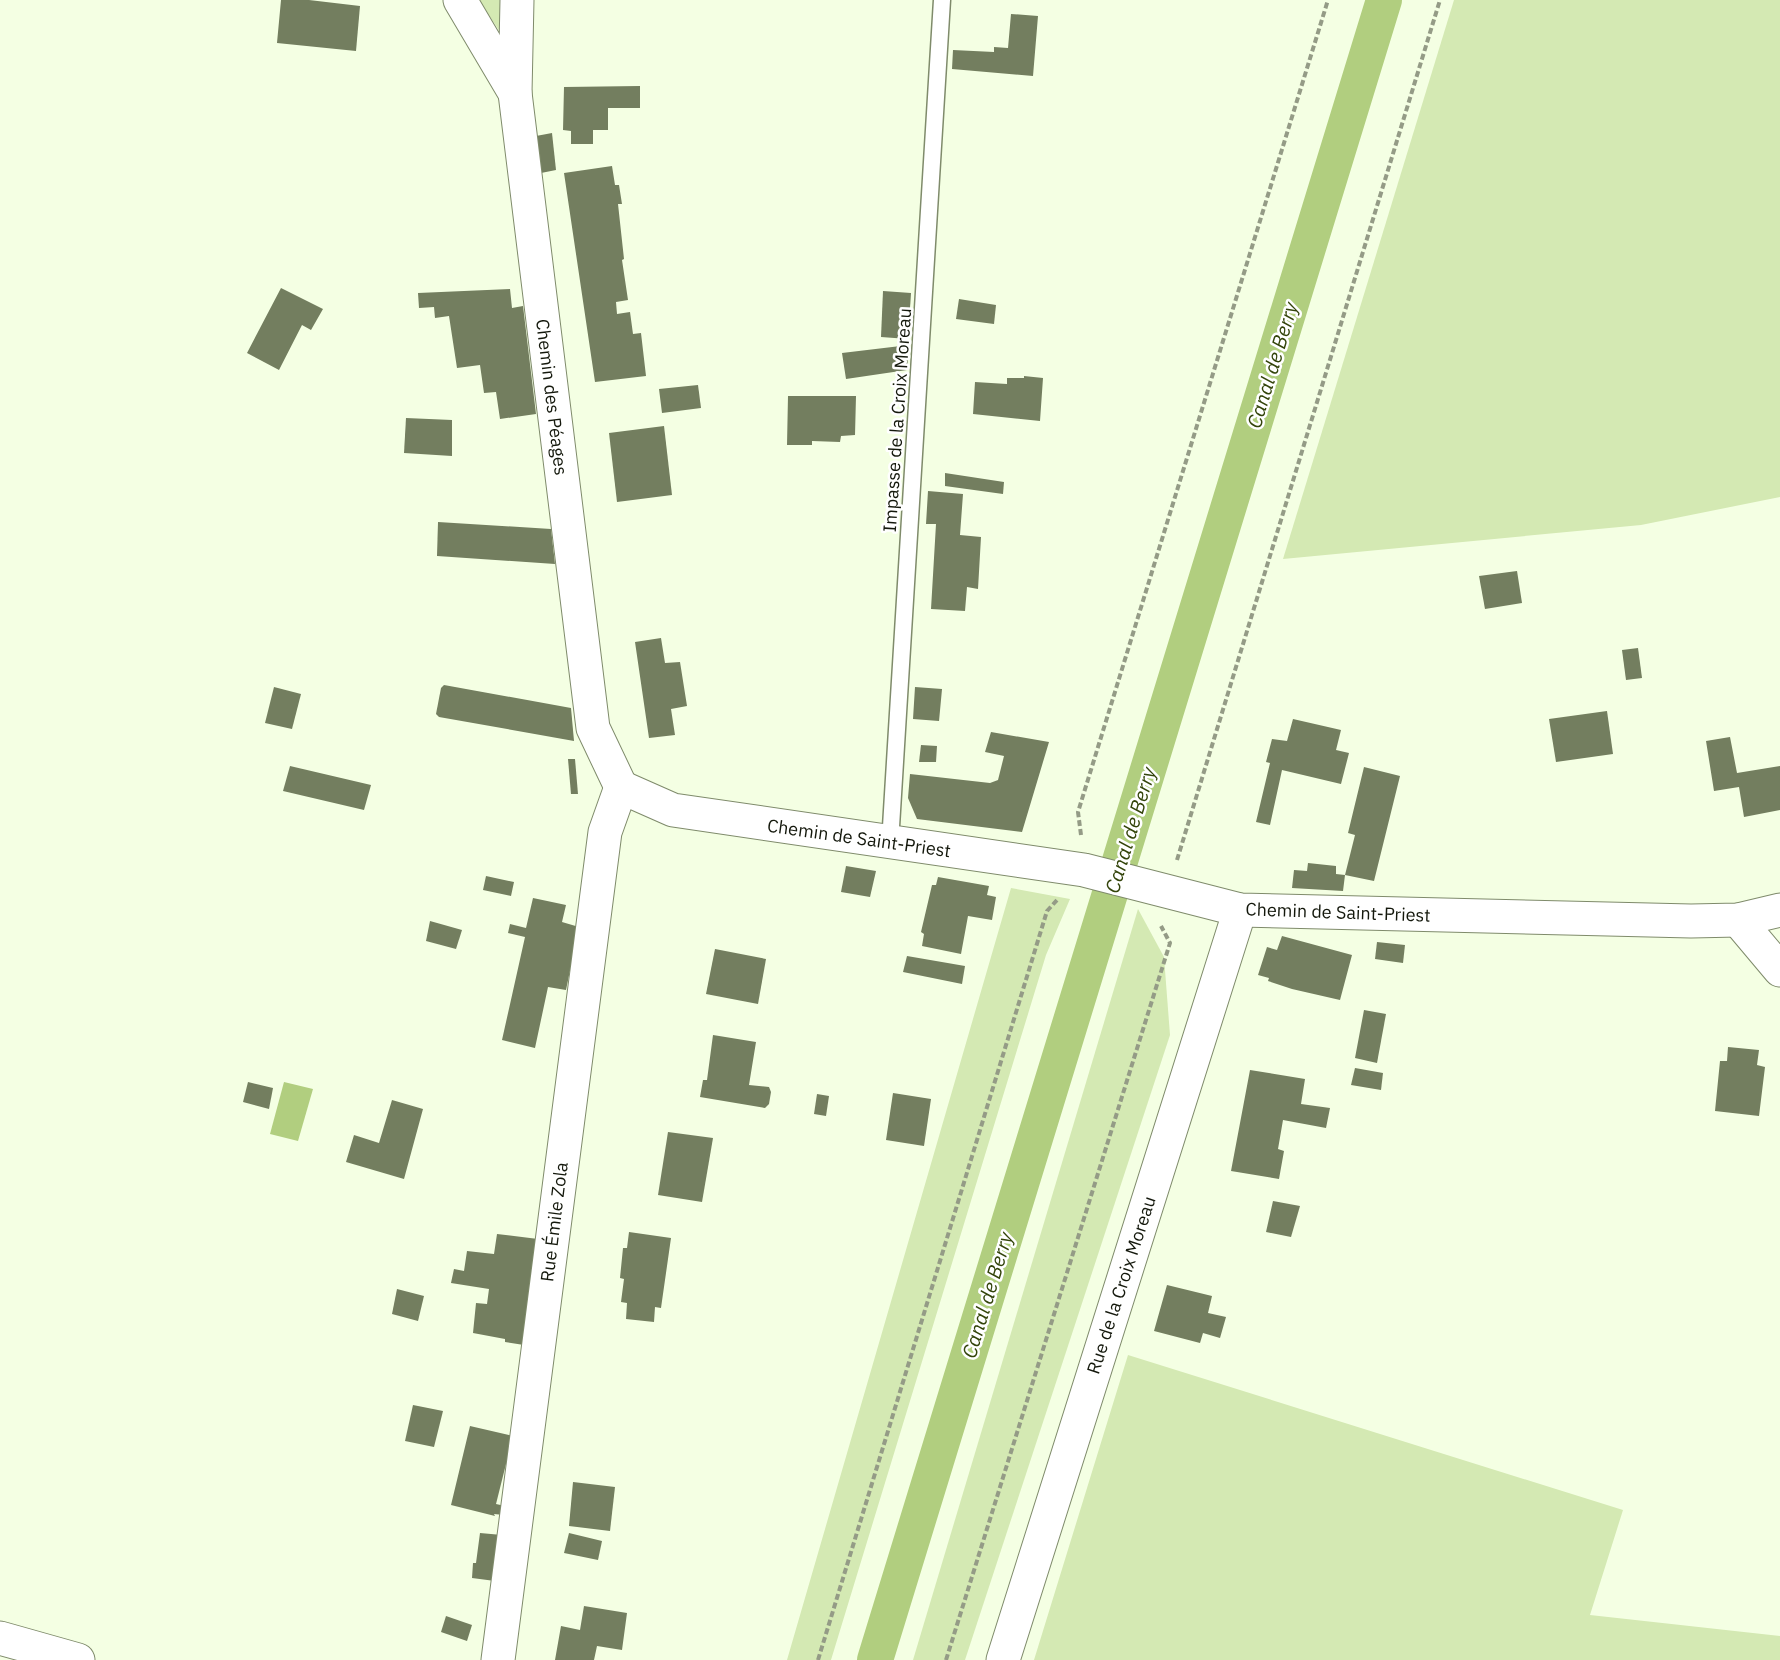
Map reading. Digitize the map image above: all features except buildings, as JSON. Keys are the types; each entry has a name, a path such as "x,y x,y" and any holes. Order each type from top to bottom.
{"street":[{"path":"460,0 515,93"},
{"name":"Chemin des Péages","path":"517,0 515,93 593,728 621,787"},
{"name":"Chemin de Saint-Priest","path":"621,787 673,810 1084,870 1240,910 1691,921 1738,920 1780,910"},
{"name":"Rue Émile Zola","path":"498,1660 605,832 621,787"},
{"name":"Rue de la Croix Moreau","path":"1003,1660 1240,910"},
{"path":"1738,920 1780,970"},
{"path":"0,1638 78,1660"}],"lane":[{"name":"Impasse de la Croix Moreau","path":"890,843 942,0"}],"path":[{"path":"818,1660 1047,911 1084,870 1078,812 1328,0"},
{"path":"946,1660 1170,944 1142,885 1176,864 1440,0"}],"shaded area":[{"path":"479,0 504,0 504,38"},
{"path":"1454,0 1780,0 1780,497 1641,525 1283,559"},
{"path":"1011,888 1070,899 1046,955 831,1660 787,1660"},
{"path":"1138,909 1164,957 1170,1035 965,1660 913,1660"},
{"path":"284,1082 313,1089 298,1141 270,1134"},
{"path":"1128,1355 1623,1510 1590,1615 1780,1636 1780,1660 1034,1660"}],"waterway":[{"name":"Canal de Berry","path":"875,1660 1384,0"}]}
